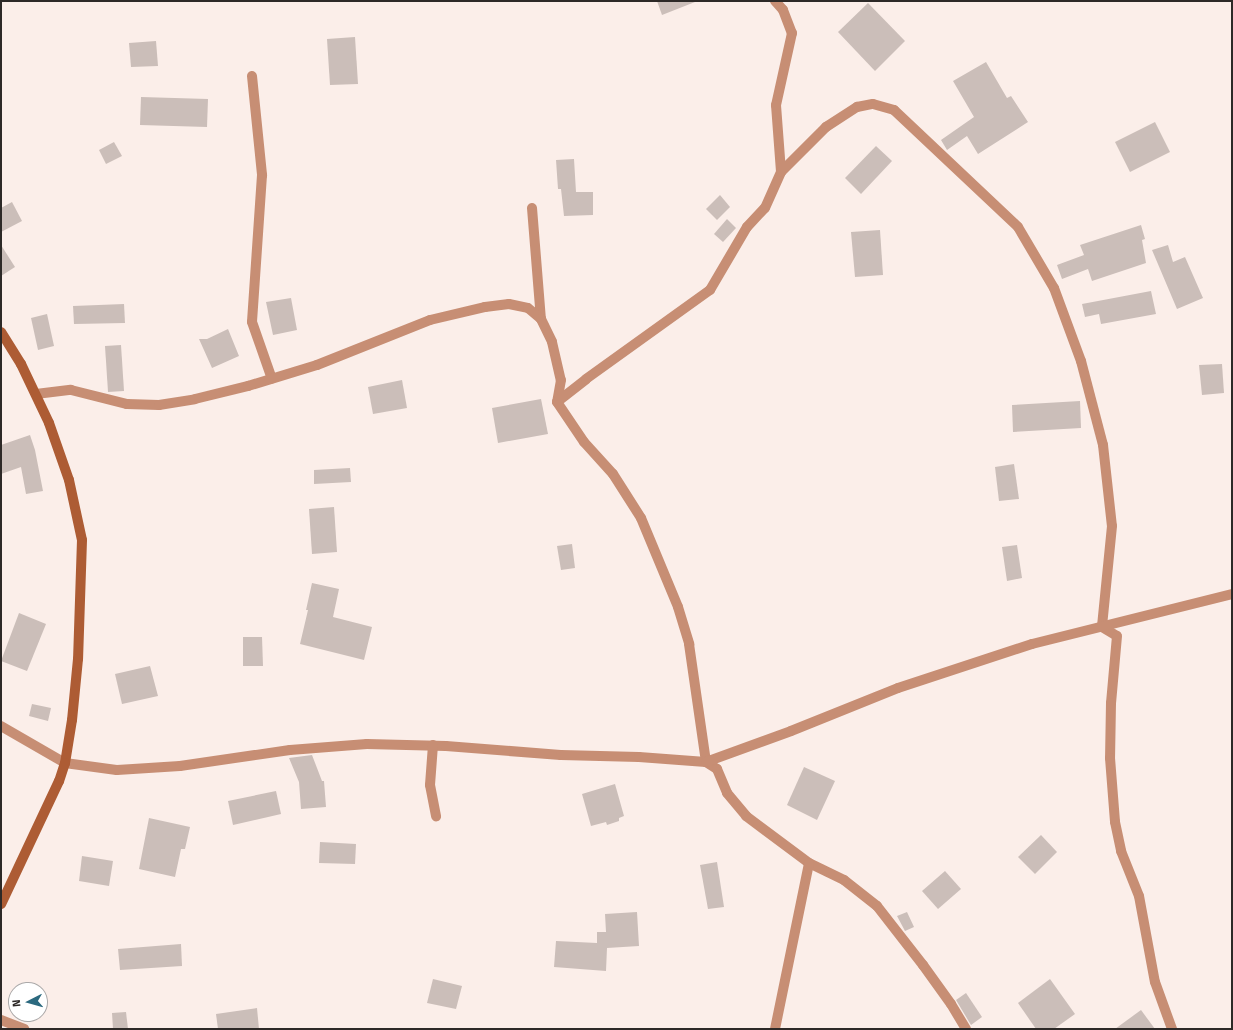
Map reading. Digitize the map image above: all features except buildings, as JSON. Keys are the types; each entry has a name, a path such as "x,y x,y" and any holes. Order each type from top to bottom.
{"street":[{"path":"775,1 783,10 792,32 776,105 781,172"},
{"path":"252,76 262,174 252,322 272,379"},
{"path":"557,402 586,379 710,290 746,227 765,208 781,172 826,127 857,107 873,104 894,110 1018,227 1054,288 1081,361 1104,445 1112,526 1102,627"},
{"path":"532,208 541,319 552,342 560,380 557,402 584,442 613,474 641,518 660,561 678,607 689,644 706,762 717,769 727,792 746,816 809,863 844,880 877,906 923,965 951,1004 966,1029"},
{"path":"36,394 71,390 127,404 159,405 195,399 272,379 317,365 430,320 485,307 509,304 528,308 541,319"},
{"path":"1,332 21,364 49,423 69,480 82,540 78,659 72,720 65,763 1,904"},
{"path":"1,726 65,763 117,770 180,766 305,748 367,744 433,745 561,755 639,757 706,762 791,731 898,688 1032,644 1232,594"},
{"path":"1102,627 1117,636 1111,703 1110,758 1115,822 1121,851 1140,902 1155,982 1172,1029"},
{"path":"433,745 430,785 436,816"},
{"path":"775,1029 809,863"},
{"path":"1,1020 24,1029"}]}
